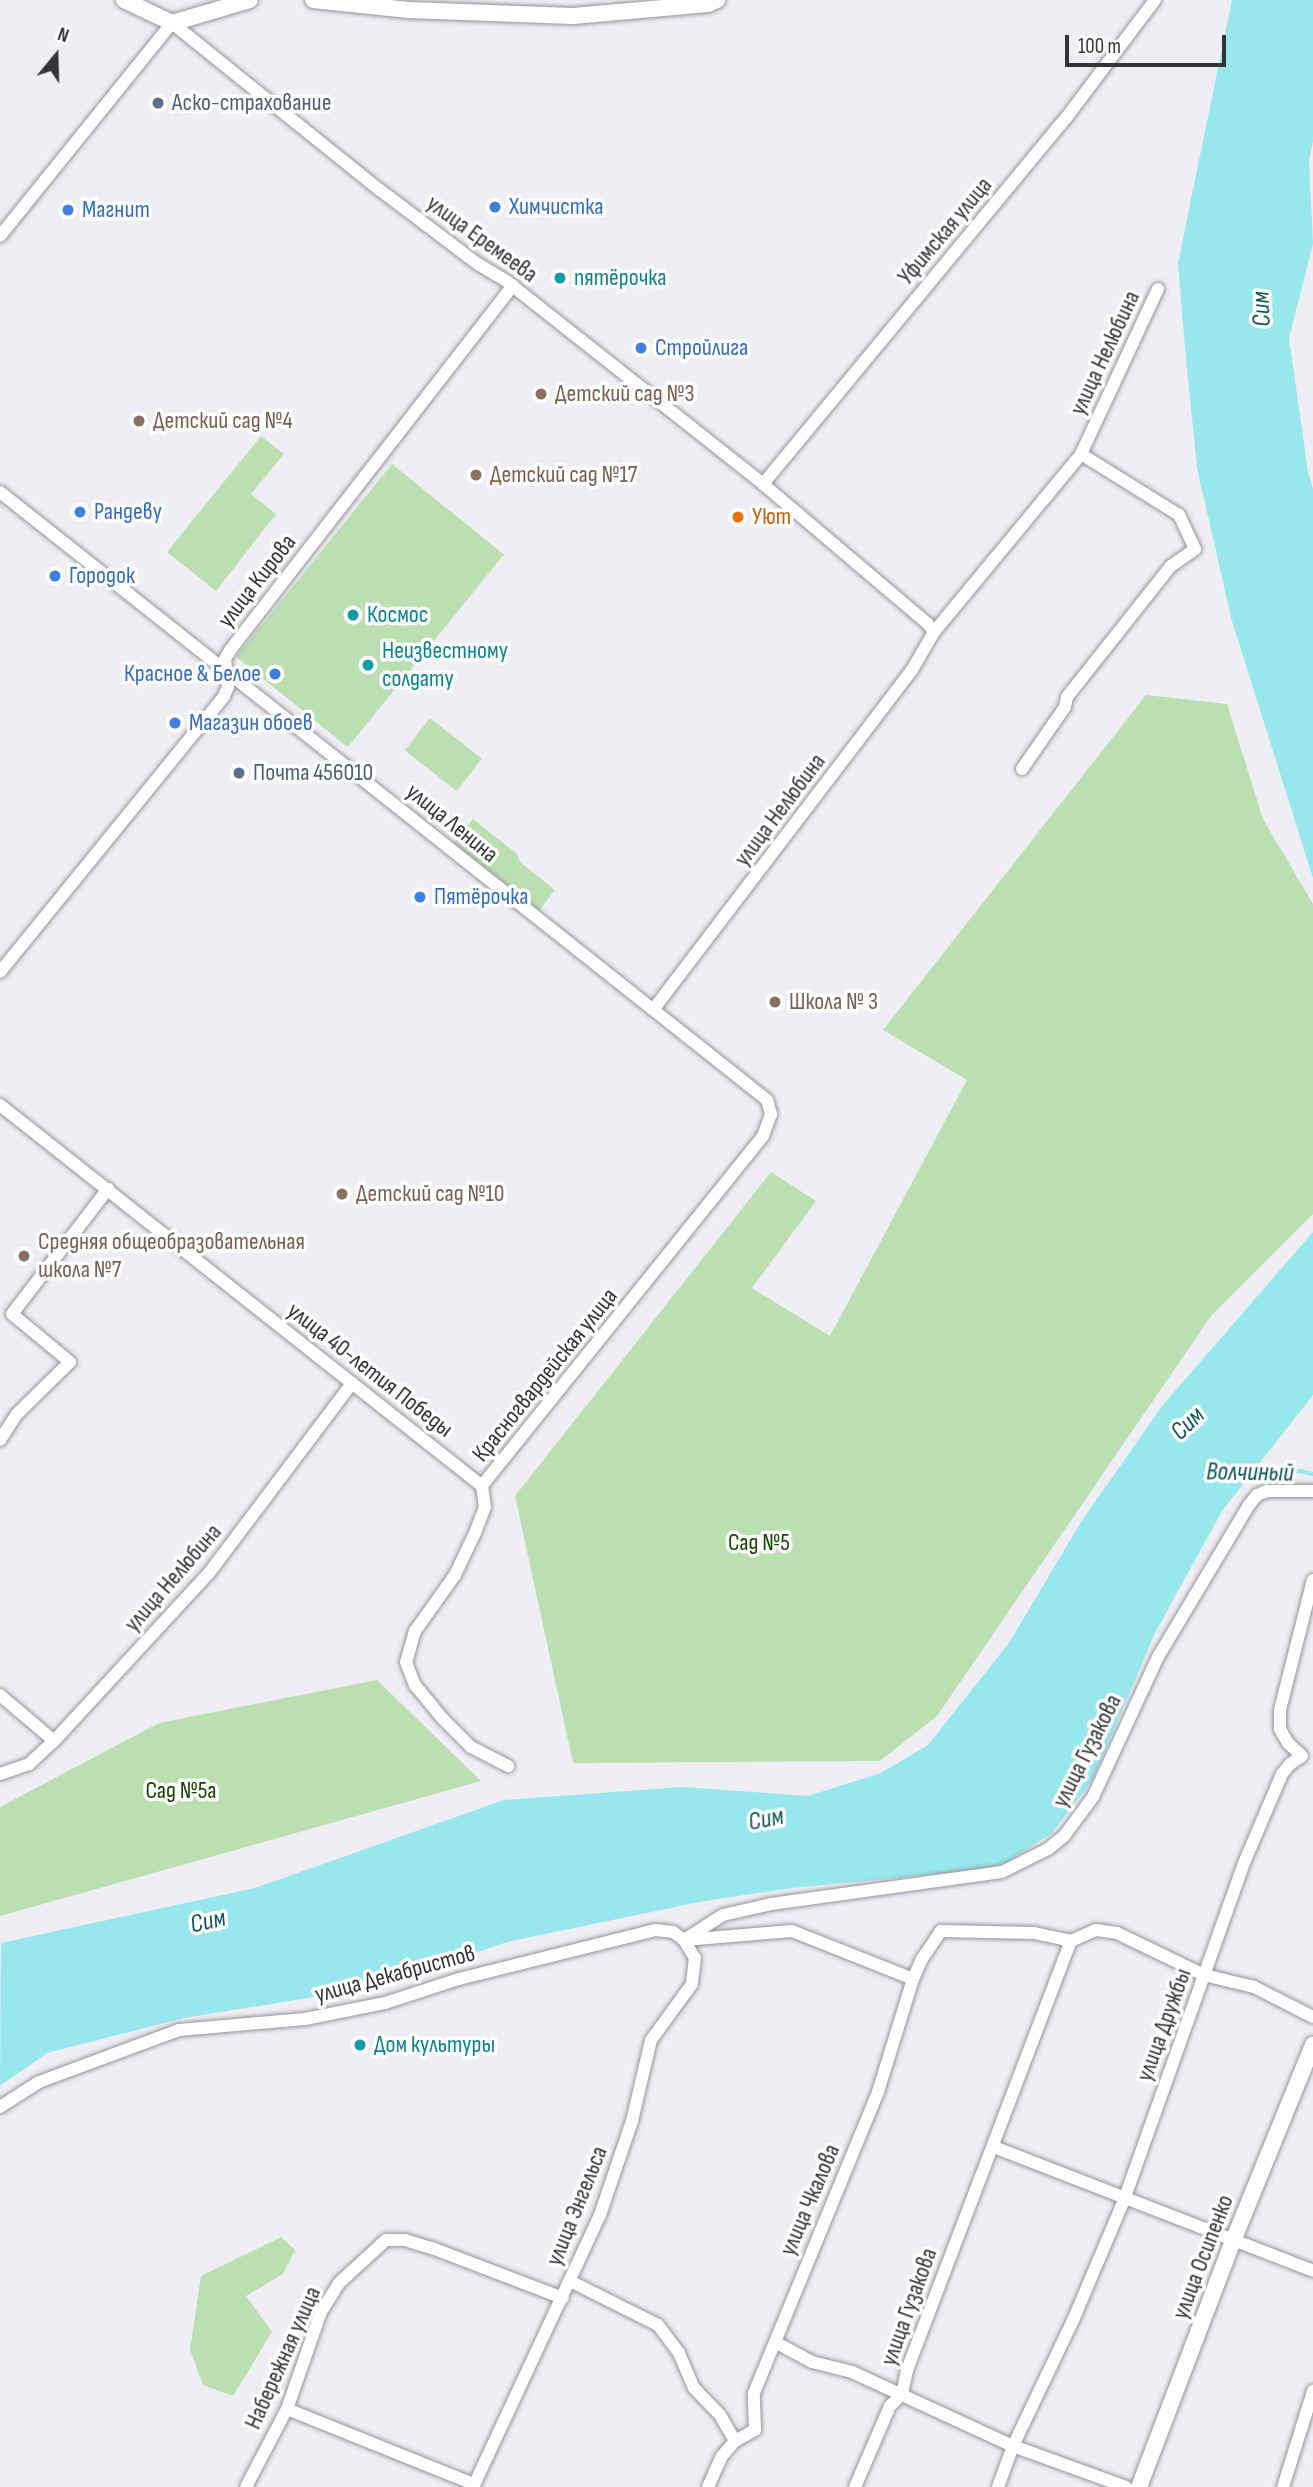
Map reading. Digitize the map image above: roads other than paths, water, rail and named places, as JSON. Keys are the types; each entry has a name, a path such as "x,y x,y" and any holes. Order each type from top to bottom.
{"street":[{"path":"124,0 172,23"},
{"path":"0,236 172,23 250,0"},
{"path":"313,0 408,10 573,16 717,0"},
{"name":"Уфимская улица","path":"762,484 1066,118 1128,31 1155,0"},
{"name":"улица Еремеева","path":"172,23 380,190 478,264 513,286 762,484 931,628"},
{"name":"улица Кирова","path":"0,972 224,696 228,687 225,659 231,649 513,286"},
{"name":"улица Нелюбина","path":"653,1010 877,719 912,670 931,628 1081,454 1158,289"},
{"path":"1022,769 1065,707 1067,697 1075,686 1171,566 1195,550 1179,515 1081,454"},
{"name":"улица Ленина","path":"0,492 767,1100 771,1114"},
{"name":"улица 40-летия Победы","path":"0,1105 482,1486"},
{"name":"Красногвардейская улица","path":"508,1766 471,1747 415,1685 406,1662 415,1631 455,1575 475,1533 485,1507 482,1486 763,1136 771,1114"},
{"path":"0,1440 17,1414 71,1362 12,1314 108,1189"},
{"name":"улица Нелюбина","path":"0,1774 29,1764 54,1741 209,1573 352,1383"},
{"name":"улица Гузакова","path":"684,1940 723,1915 771,1904 1002,1872 1048,1849 1064,1836 1093,1797 1147,1679 1256,1495 1267,1491 1313,1492"},
{"name":"улица Дружбы","path":"998,2487 1013,2446 1074,2318 1124,2200 1244,1863 1282,1774 1308,1758 1288,1743 1280,1729 1280,1710 1313,1580"},
{"path":"0,1695 54,1741"},
{"name":"улица Чкалова","path":"708,2487 722,2456 735,2441 755,2431 754,2393 878,2092 913,1979 922,1959 941,1931 955,1929 1034,1933 1071,1941"},
{"name":"улица Декабристов","path":"0,2107 40,2082 179,2030 304,2019 385,2003 459,1979 655,1930 673,1932 684,1940"},
{"path":"1071,1941 1096,1930 1117,1933 1204,1975 1254,1987 1313,2017"},
{"path":"684,1940 792,1931 913,1979"},
{"name":"улица Энгельса","path":"473,2485 600,2215 632,2121 651,2040 692,1984 695,1958 684,1940"},
{"name":"улица Гузакова","path":"855,2487 890,2406 902,2394 907,2370 944,2270 995,2147 1071,1941"},
{"name":"улица Осипенко","path":"1139,2487 1233,2241 1313,2045"},
{"path":"995,2147 1124,2200 1313,2271"},
{"name":"Набережная улица","path":"246,2487 287,2409 321,2312 339,2283 386,2241 405,2240 432,2248 563,2298"},
{"path":"570,2281 658,2325 680,2353 694,2388 720,2415 735,2441"},
{"path":"775,2342 811,2362 852,2372 1013,2446 1126,2487"},
{"path":"1283,2487 1313,2391"},
{"path":"287,2409 473,2485"}],"water":[{"name":"Сим","path":"1232,0 1313,0 1313,141 1309,160 1313,244 1289,338 1308,472 1313,489 1313,878 1232,621 1197,468 1186,359 1178,263"},
{"name":"Сим","path":"1313,1232 1313,1395 1222,1511 1155,1633 1093,1779 1052,1833 998,1868 793,1888 704,1901 507,1942 375,1987 184,2018 47,2053 0,2086 1,1943 255,1888 504,1800 682,1787 808,1796 881,1773 928,1745 1009,1643 1081,1522 1163,1405"}],"waterway":[{"name":"Волчиный","path":"1249,1471 1301,1471 1313,1474"}],"place":[{"name":"Аско-страхование","path":"158,103"},
{"name":"Химчистка","path":"495,207"},
{"name":"Магнит","path":"68,210"},
{"name":"пятёрочка","path":"560,278"},
{"name":"Стройлига","path":"641,348"},
{"name":"Детский сад №3","path":"541,394"},
{"name":"Детский сад №4","path":"139,421"},
{"name":"Детский сад №17","path":"476,475"},
{"name":"Рандеву","path":"80,512"},
{"name":"Уют","path":"738,517"},
{"name":"Городок","path":"55,576"},
{"name":"Космос","path":"353,615"},
{"name":"Неизвестному солдату","path":"368,665"},
{"name":"Красное & Белое","path":"275,674"},
{"name":"Магазин обоев","path":"175,723"},
{"name":"Почта 456010","path":"239,773"},
{"name":"Пятёрочка","path":"420,897"},
{"name":"Школа № 3","path":"775,1002"},
{"name":"Детский сад №10","path":"342,1194"},
{"name":"Средняя общеобразовательная школа №7","path":"24,1256"},
{"name":"Дом культуры","path":"360,2045"}],"park label":[{"name":"Сад №5","path":"759,1543"},
{"name":"Сад №5а","path":"181,1791"}]}
